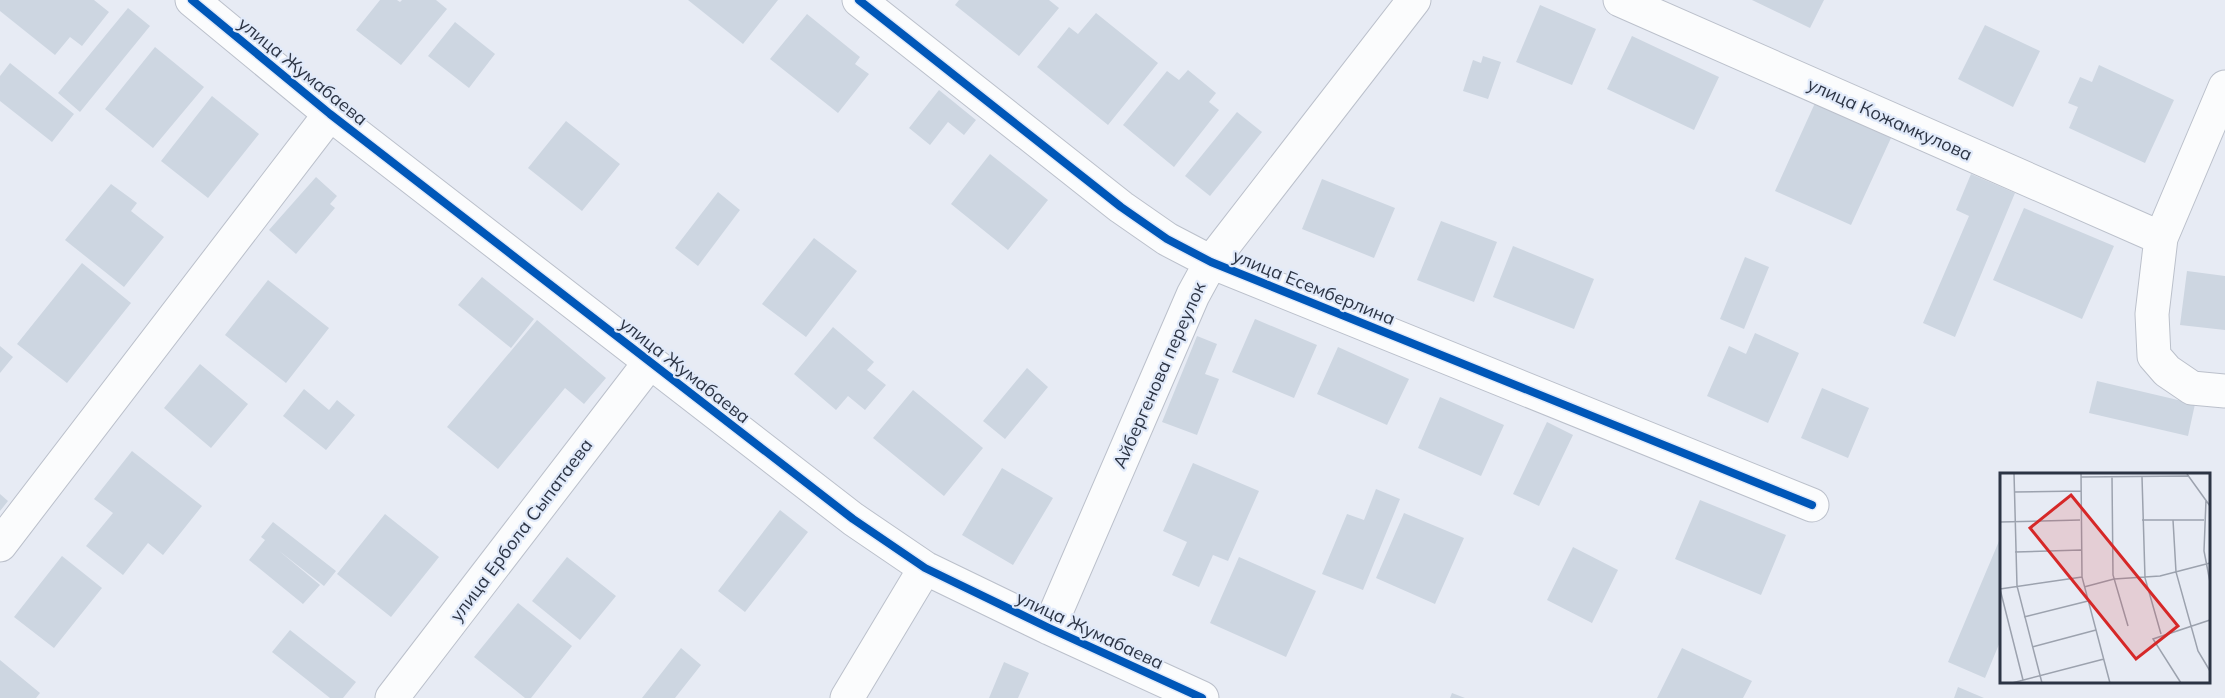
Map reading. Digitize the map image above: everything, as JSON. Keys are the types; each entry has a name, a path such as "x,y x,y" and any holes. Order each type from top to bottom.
{"street":[{"name":"улица Жумабаева","path":"192,0 330,114 853,519 925,568 1048,628 1202,698"},
{"name":"улица Есемберлина","path":"859,0 1121,207 1167,239 1211,262 1812,505"},
{"name":"Айбергенова переулок","path":"1048,628 1193,296 1211,262 1414,0"},
{"name":"улица Кожамкулова","path":"1620,0 2161,238"},
{"path":"2225,87 2161,238 2152,315 2154,356 2167,371 2192,388 2225,391"},
{"path":"0,545 330,114"},
{"name":"улица Ербола Сыпатаева","path":"392,698 650,362"},
{"path":"847,698 925,568"}],"building":[{"path":"0,0 94,0 109,12 82,46 70,37 55,55 0,11"},
{"path":"380,0 400,2 402,0 436,0 447,9 401,65 356,30"},
{"path":"688,0 778,0 743,44"},
{"path":"959,0 1049,0 1059,8 1019,56 955,5"},
{"path":"1752,0 1824,0 1810,28"},
{"path":"1540,5 1596,29 1572,85 1516,62"},
{"path":"128,8 150,26 80,112 58,93"},
{"path":"1096,13 1158,63 1108,125 1037,67 1069,27 1078,34"},
{"path":"807,14 860,57 855,64 869,74 838,113 770,59"},
{"path":"455,22 495,54 469,88 428,56"},
{"path":"1985,25 2040,51 2013,107 1958,79"},
{"path":"1632,36 1719,77 1694,130 1607,89"},
{"path":"155,47 204,87 153,148 105,109"},
{"path":"1483,56 1501,62 1488,99 1463,91 1473,60 1481,63"},
{"path":"10,63 74,114 52,142 0,101 0,76"},
{"path":"2099,65 2174,100 2145,163 2069,128 2078,107 2068,103 2080,77 2092,82"},
{"path":"1188,70 1216,93 1209,102 1219,110 1174,167 1123,125 1167,71 1179,80"},
{"path":"939,90 976,120 964,135 948,122 930,145 909,128"},
{"path":"212,96 259,134 208,198 161,161"},
{"path":"1815,103 1891,138 1851,225 1775,191"},
{"path":"1237,112 1262,132 1210,196 1185,176"},
{"path":"566,121 620,164 582,211 528,168"},
{"path":"990,154 1048,200 1008,250 951,204"},
{"path":"1971,174 2015,193 1955,337 1923,323 1969,216 1956,210"},
{"path":"316,177 337,196 330,204 335,208 296,254 269,230"},
{"path":"1322,179 1395,208 1374,258 1302,229"},
{"path":"111,184 137,203 131,211 164,237 124,287 65,240"},
{"path":"718,192 740,210 698,266 675,248"},
{"path":"2024,208 2114,246 2082,319 1993,280"},
{"path":"1441,221 1497,242 1474,302 1417,280"},
{"path":"814,238 857,271 806,337 762,304"},
{"path":"1513,246 1594,279 1574,329 1493,297"},
{"path":"1745,257 1769,267 1744,329 1720,319"},
{"path":"82,263 131,303 67,383 17,344"},
{"path":"2187,271 2225,276 2225,330 2180,325"},
{"path":"482,277 534,319 511,348 458,305"},
{"path":"268,280 329,328 286,383 225,335"},
{"path":"1255,319 1317,345 1294,398 1232,372"},
{"path":"537,320 606,378 584,404 565,388 498,469 447,427"},
{"path":"833,327 874,362 867,370 886,385 865,410 848,396 836,410 794,374"},
{"path":"1755,333 1799,353 1768,423 1707,396 1729,346 1746,354"},
{"path":"1197,336 1217,344 1205,374 1219,379 1197,435 1162,422"},
{"path":"0,346 13,357 0,373"},
{"path":"1338,347 1409,379 1387,425 1317,394"},
{"path":"200,364 248,404 211,448 164,408"},
{"path":"1027,368 1048,387 1005,439 983,421"},
{"path":"2097,381 2195,404 2188,436 2089,413"},
{"path":"1822,388 1869,408 1848,458 1801,438"},
{"path":"304,389 329,410 337,400 355,415 326,450 283,416"},
{"path":"913,390 983,448 944,496 873,438"},
{"path":"1440,397 1504,425 1481,476 1418,448"},
{"path":"1547,422 1573,435 1539,506 1513,494"},
{"path":"132,451 202,506 163,555 148,543 123,575 86,546 113,513 94,499"},
{"path":"1193,463 1259,491 1228,561 1213,555 1199,587 1172,575 1187,542 1163,531"},
{"path":"1002,468 1053,498 1013,565 962,535"},
{"path":"1376,489 1400,499 1363,590 1322,574 1347,514 1364,520"},
{"path":"0,494 8,501 0,511"},
{"path":"1700,500 1786,535 1761,595 1675,559"},
{"path":"780,510 808,532 745,612 718,591"},
{"path":"1404,513 1464,538 1435,604 1376,578"},
{"path":"385,514 439,557 391,617 337,574"},
{"path":"273,522 336,571 324,586 278,550 320,585 303,604 249,560 265,540 261,537"},
{"path":"2000,539 2000,642 1985,678 1948,662"},
{"path":"1573,547 1618,570 1592,623 1547,600"},
{"path":"62,556 102,588 54,648 14,617"},
{"path":"567,557 616,596 580,640 532,601"},
{"path":"1239,557 1316,591 1286,657 1210,623"},
{"path":"518,603 572,646 531,698 525,698 474,657"},
{"path":"290,630 356,682 343,698 330,698 272,652"},
{"path":"681,648 701,665 675,698 642,698"},
{"path":"1682,648 1752,681 1743,698 1657,698"},
{"path":"0,660 40,693 36,698 0,698"},
{"path":"1004,662 1029,673 1018,698 989,698"},
{"path":"1958,687 1984,698 1954,698"},
{"path":"1452,693 1465,698 1450,698"}],"cycle path":[{"path":"192,0 330,114 853,519 925,568 1202,698"},
{"path":"859,0 1121,207 1167,239 1211,262 1812,505"}]}
